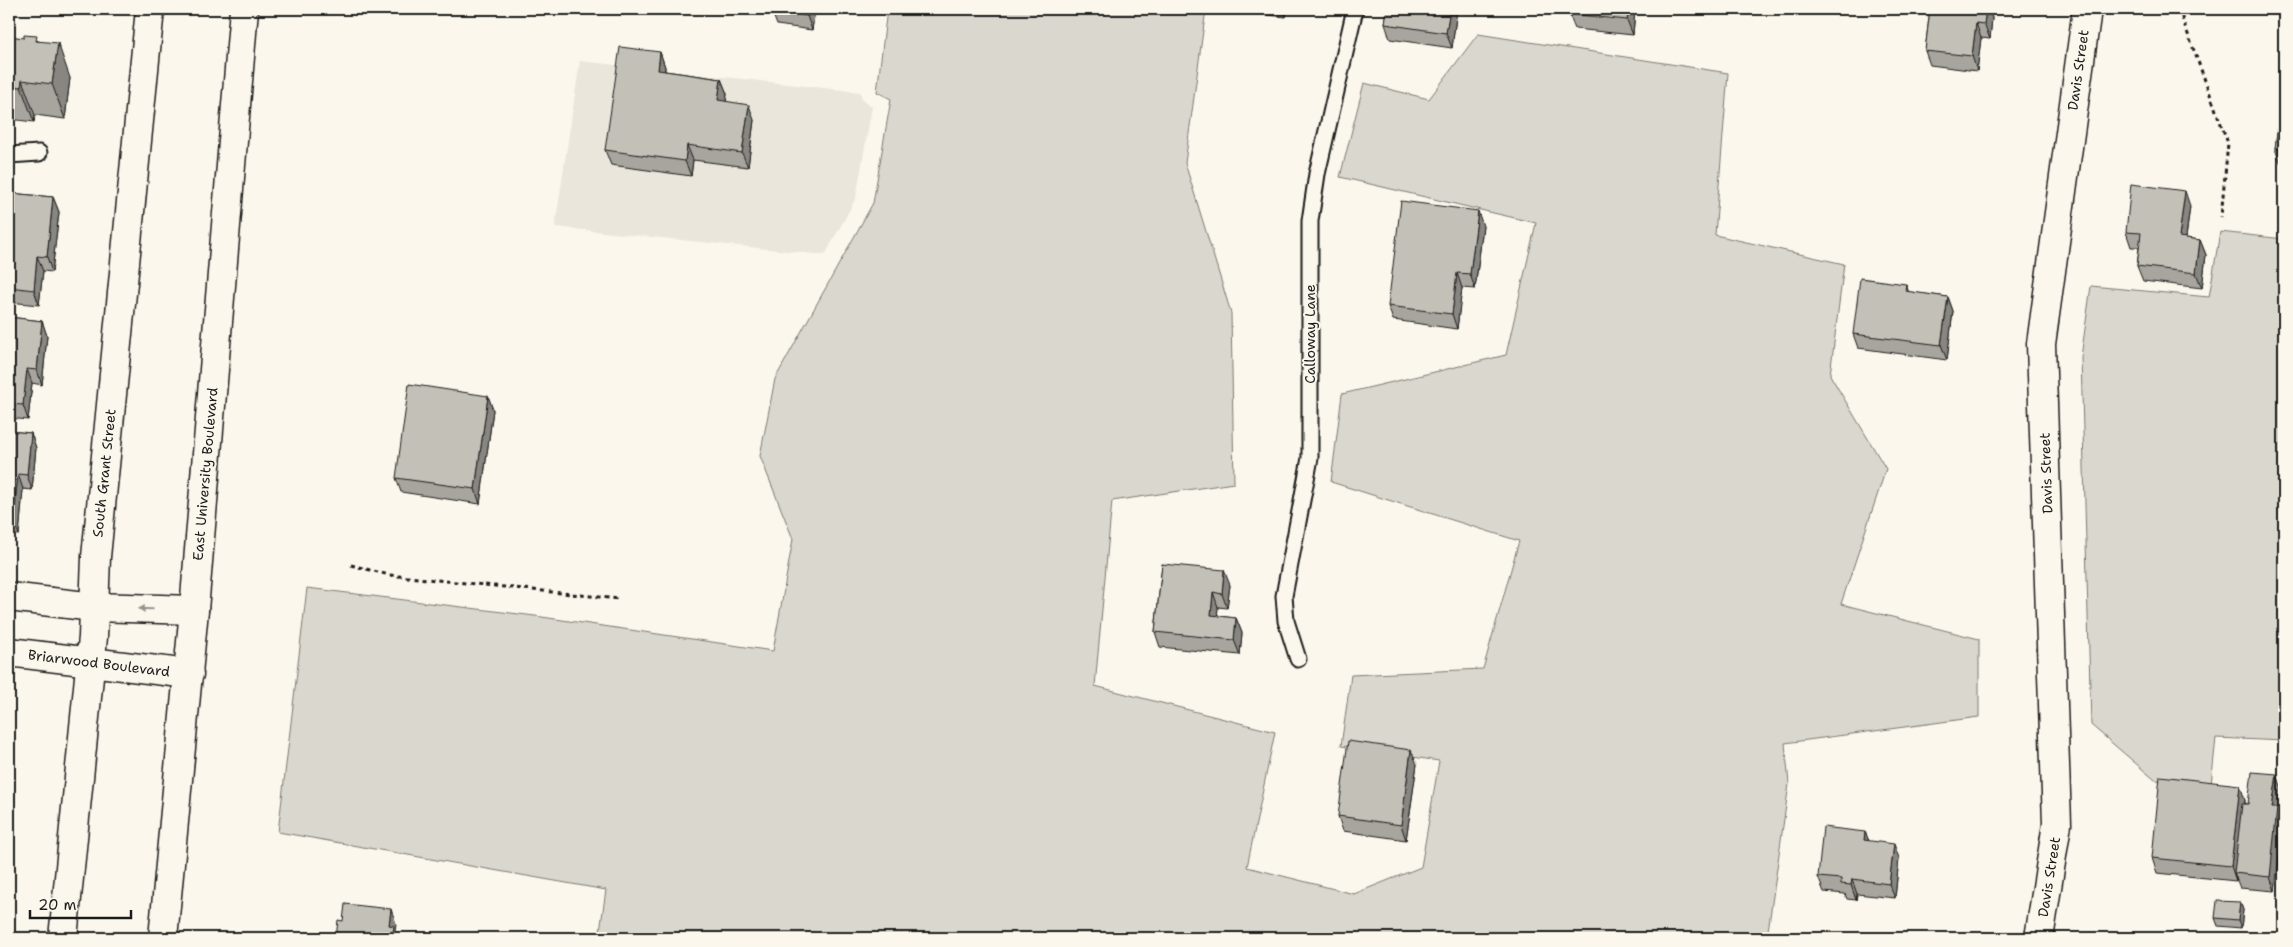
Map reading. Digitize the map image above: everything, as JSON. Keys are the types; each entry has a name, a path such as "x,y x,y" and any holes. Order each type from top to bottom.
{"street":[{"name":"South Grant Street","path":"63,938 90,663 96,557 150,9"},
{"name":"East University Boulevard","path":"163,938 189,674 244,9"},
{"name":"Davis Street","path":"2039,938 2057,824 2042,344 2087,9"},
{"path":"9,597 94,607 194,610"},
{"name":"Briarwood Boulevard","path":"9,652 189,674"}],"lane":[{"name":"Calloway Lane","path":"1298,659 1286,620 1284,596 1310,458 1310,221 1317,174 1355,9"},
{"path":"9,155 39,153"}],"path":[{"path":"2182,9 2182,18 2228,143 2221,217"},
{"path":"351,564 389,575 619,599"}],"shaded area":[{"path":"887,9 1206,9 1185,163 1231,313 1234,483 1112,501 1095,686 1275,732 1247,867 1354,894 1421,867 1439,761 1341,746 1351,675 1483,669 1519,541 1331,482 1342,394 1506,355 1536,223 1340,177 1364,83 1429,99 1478,34 1728,73 1715,235 1844,264 1830,375 1886,469 1841,604 1979,639 1979,717 1785,743 1789,784 1767,938 599,938 606,890 278,832 307,588 535,616 773,651 793,539 760,456 775,379 873,203 891,99 877,92"},
{"path":"580,61 860,92 862,99 872,107 856,198 825,255 555,227"},
{"path":"2220,232 2284,239 2284,741 2216,738 2211,785 2155,780 2091,725 2081,357 2091,286 2209,297"}],"building":[{"path":"771,9 808,9 807,16"},
{"path":"1387,9 1450,9 1446,33 1385,24"},
{"path":"1570,9 1629,9 1627,20 1569,14"},
{"path":"1930,9 1986,9 1984,24 1976,23 1972,56 1925,51"},
{"path":"24,35 37,36 36,41 58,43 52,84 22,80 21,87 9,86 9,36 24,38"},
{"path":"620,47 660,52 658,70 721,79 718,100 749,105 742,153 687,145 685,161 605,150"},
{"path":"2284,72 2284,150 2275,149"},
{"path":"2131,184 2185,191 2179,237 2200,240 2196,273 2137,266 2141,233 2126,232"},
{"path":"9,193 53,197 47,257 37,256 34,290 9,287"},
{"path":"1401,201 1478,211 1470,274 1457,273 1452,314 1388,306"},
{"path":"1860,278 1906,284 1905,291 1948,297 1941,345 1853,334"},
{"path":"9,317 42,321 37,370 27,369 23,405 9,404"},
{"path":"409,384 488,396 475,489 396,478"},
{"path":"9,431 31,433 27,475 18,474 13,520 9,519"},
{"path":"1162,564 1224,570 1222,594 1213,592 1211,615 1236,618 1234,640 1155,632"},
{"path":"1348,741 1411,750 1401,825 1338,816"},
{"path":"2252,772 2277,774 2272,808 2277,808 2270,877 2234,873 2242,804 2248,804"},
{"path":"2160,776 2240,785 2231,866 2152,858"},
{"path":"1823,827 1865,832 1864,840 1894,844 1889,884 1852,879 1851,885 1841,884 1841,879 1818,877"},
{"path":"2217,901 2240,902 2238,920 2215,918"},
{"path":"345,904 391,909 389,925 394,926 392,938 336,938 338,920 343,921"}]}
